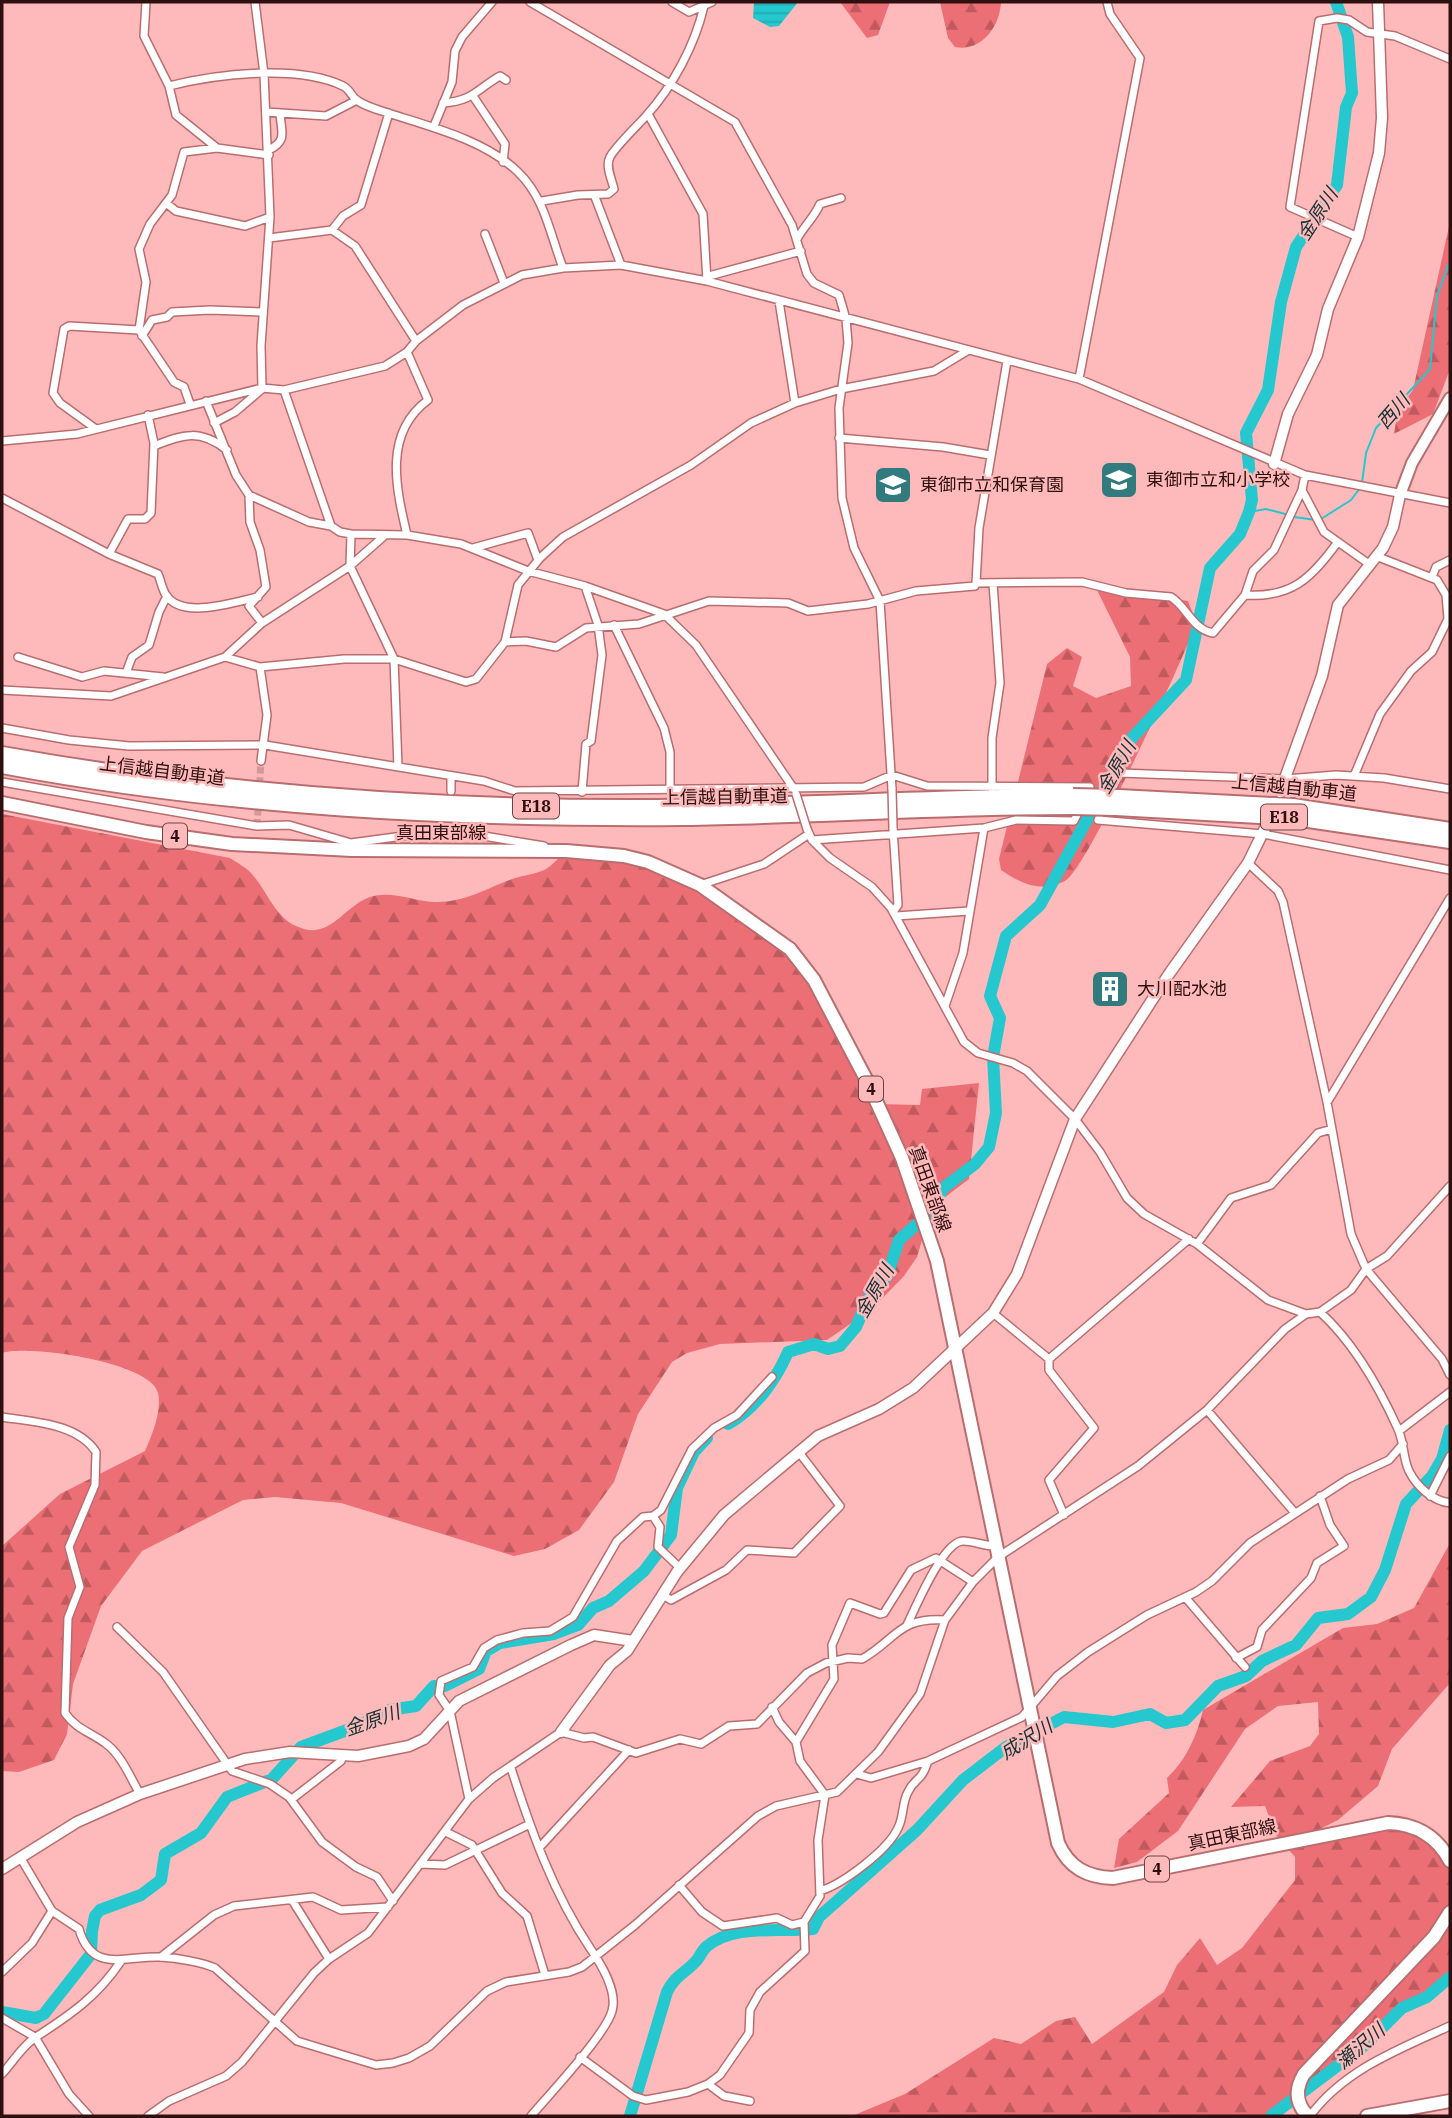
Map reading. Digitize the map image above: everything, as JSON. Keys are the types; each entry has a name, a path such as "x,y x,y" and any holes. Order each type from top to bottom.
{"highway":[{"name":"上信越自動車道","path":"2,754 200,784 466,803 657,807 1072,801 1293,806 1450,830"},
{"name":"上信越自動車道","path":"2,766 201,796 466,815 699,817 1072,801"},
{"name":"上信越自動車道","path":"1117,802 1283,816 1450,841"}],"main road":[{"path":"1400,495 1412,463 1450,398"},
{"name":"真田東部線","path":"2,803 232,844 566,851 648,862 699,885 790,949 814,980 867,1081 902,1158 937,1261 1036,1741 1058,1843 1066,1860 1090,1875 1113,1878 1301,1838 1388,1823 1419,1829 1444,1849 1450,1861"},
{"path":"1309,2116 1298,2102 1298,2084 1304,2074 1434,1937 1450,1912"},
{"path":"1367,2116 1450,2101"}],"street":[{"path":"146,2 144,36 169,86 176,115 217,148"},
{"path":"214,423 236,412 262,388 263,312 270,217 269,153 264,74 255,2"},
{"path":"434,126 452,82 454,51 492,2"},
{"path":"530,2 734,122 797,239 807,274 814,284 839,295 846,319 848,344 841,389 839,438 845,523 853,548 880,601 892,775 898,905 895,914"},
{"path":"672,2 689,12 712,2"},
{"path":"1079,379 1140,58 1110,14 1107,2"},
{"path":"1274,464 1287,414 1317,355 1328,309 1358,237 1381,137 1378,2"},
{"path":"542,201 578,195 595,197 608,194 614,189 608,167 610,157 648,114 669,84 698,33 704,6"},
{"path":"1358,237 1290,207 1319,21 1341,19 1367,32 1378,32 1450,59"},
{"path":"169,86 215,75 296,76 345,87 357,100 434,126 482,148 518,172 542,201 563,268"},
{"path":"443,103 463,101 500,76 506,80"},
{"path":"473,96 505,144 502,162"},
{"path":"266,112 326,116 357,100"},
{"path":"190,404 184,387 174,382 141,333 146,282 139,249 150,224 166,203 180,173 184,152 217,148 269,153 282,139 279,113"},
{"path":"332,230 344,216 360,205 389,113"},
{"path":"648,114 703,214 708,279"},
{"path":"595,197 621,265"},
{"path":"797,239 820,204 841,198"},
{"path":"166,203 176,211 245,226 270,217"},
{"path":"269,238 332,230 355,246 416,341"},
{"path":"485,234 504,283"},
{"path":"708,279 801,251"},
{"path":"2,441 77,435 190,404 262,388 285,390 385,366 407,352 416,341 463,305 522,275 563,268 621,265 708,279 779,301 1079,379 1305,475 1450,503"},
{"path":"779,301 795,403"},
{"path":"141,333 152,320 167,317 172,312 263,312"},
{"path":"96,429 60,403 53,393 64,329 69,326 141,333"},
{"path":"225,657 260,667 332,660 394,659 466,682 476,679 505,642 518,585 538,560 563,537 691,465 751,423 795,403 841,389 934,371 967,351"},
{"path":"407,352 428,400 412,411 398,448 397,493 407,535"},
{"path":"976,583 976,555 1007,360"},
{"path":"285,390 331,526"},
{"path":"206,401 236,475 249,495 250,522 260,551 266,587 249,606 262,623"},
{"path":"109,554 128,519 145,519 151,513 154,446 148,415"},
{"path":"154,446 198,434 210,437 228,451"},
{"path":"839,438 943,447 990,455"},
{"path":"505,642 526,641 556,647 586,628 639,624 709,601 788,603 808,611 880,601 916,591 975,586 976,583 1082,582 1126,593 1171,597 1205,631 1213,633 1245,595 1253,571 1274,550 1302,490 1305,475"},
{"path":"1302,490 1325,532 1337,543 1373,560 1432,577 1443,586 1446,595 1448,625 1432,652 1411,671 1380,714 1354,776"},
{"path":"249,495 309,522 331,526 340,532 383,537 407,535 472,548 528,571 584,586 664,614 696,645 792,786 810,834 830,858 872,887 895,914 964,1042 978,1053 1013,1063 1027,1071 1075,1119 1100,1152 1127,1198 1144,1214 1197,1244 1268,1300 1306,1314"},
{"path":"1280,792 1322,676 1338,605 1373,560 1393,527 1400,495"},
{"path":"2,498 109,554 159,574 167,596 180,605 211,608 258,597"},
{"path":"472,548 528,533 538,560"},
{"path":"351,534 350,566 394,659 398,768"},
{"path":"2,690 94,698 126,692 225,657 262,623 350,566 383,537"},
{"path":"1245,595 1277,596 1285,592 1312,574 1337,543"},
{"path":"1432,577 1436,567 1450,560"},
{"path":"992,788 992,738 1000,683 993,583"},
{"path":"582,792 586,744 591,741 602,655 598,625 584,586"},
{"path":"126,673 132,657 149,645 159,611 167,596"},
{"path":"614,625 664,728 670,752 670,788"},
{"path":"18,657 82,677 104,671 164,677"},
{"path":"260,667 267,715 261,761"},
{"path":"2,729 129,746 176,748 265,745 451,776 515,791 864,787 892,775 927,786 1090,787 1074,821 1016,820 984,828 810,834 764,864 699,885"},
{"path":"1450,789 1354,776 1286,779 1120,772 1098,820 1263,834 1450,870"},
{"path":"451,776 451,791"},
{"path":"2,782 257,826 289,825 351,846 448,830 566,851"},
{"path":"148,2116 169,2101 226,2076 242,2062 273,2021 328,1959 368,1933 469,1799 493,1778 561,1732 610,1665 633,1641 680,1568 724,1515 818,1436 879,1409 914,1388 993,1313 1017,1274 1075,1119 1169,974 1248,863 1268,822"},
{"path":"945,1006 963,953 984,828"},
{"path":"1248,863 1278,891 1283,902 1328,1102 1348,1221 1367,1269 1437,1354 1450,1375"},
{"path":"1328,1102 1450,898"},
{"path":"895,914 969,911"},
{"path":"1197,1244 1231,1198 1271,1185 1318,1133 1332,1129"},
{"path":"20,1857 52,1911 79,1929 83,1943 94,1955 121,1961 161,1957 215,1968 297,2041 376,2065 410,2058 430,2046 487,1991 506,1982 569,1972 596,1956 758,1816 776,1806 837,1792 857,1774 920,1694 945,1620 997,1552 1064,1514 1138,1466 1208,1410 1285,1329 1306,1314 1320,1312 1352,1290 1367,1269 1387,1256 1450,1186"},
{"path":"1064,1514 1049,1480 1094,1428 1049,1370 1049,1359 1189,1239"},
{"path":"1320,1312 1343,1333 1399,1431 1409,1471 1430,1496 1438,1502 1450,1503"},
{"path":"993,1313 1049,1359"},
{"path":"469,1799 450,1711 439,1695 441,1681 473,1667 484,1648 497,1640 523,1633 550,1631 573,1617 617,1541 643,1517 653,1516 661,1510 692,1449 714,1428 737,1415 772,1377"},
{"path":"1399,1431 1450,1394"},
{"path":"1208,1410 1295,1513"},
{"path":"2,1418 61,1428 85,1440 96,1452 95,1485 69,1547 80,1587 68,1618 65,1713 80,1730 106,1744 116,1754 140,1794"},
{"path":"857,1774 871,1778 928,1761 1022,1717 1057,1676 1088,1652 1154,1611 1212,1581 1250,1543 1320,1496 1389,1460 1403,1444"},
{"path":"663,1595 671,1600 726,1570 747,1550 794,1553 840,1506 798,1451"},
{"path":"1430,1496 1450,1456"},
{"path":"1236,1658 1257,1647 1262,1630 1311,1578 1317,1563 1344,1546 1329,1525 1320,1496"},
{"path":"653,1516 660,1527 657,1547 680,1568"},
{"path":"906,1626 940,1560 959,1542 997,1552"},
{"path":"796,1742 834,1679 832,1644 850,1603 884,1613 911,1570 936,1558 973,1582"},
{"path":"1185,1597 1245,1667"},
{"path":"561,1732 584,1738 593,1737 636,1753 680,1739 701,1744 729,1726 757,1724 807,1672 834,1661 866,1657 906,1626 928,1618 945,1620"},
{"path":"117,1627 163,1672 232,1771 266,1783 292,1799 322,1842 356,1867 377,1877 391,1904"},
{"path":"2,1869 77,1822 140,1794 245,1759 293,1754 358,1756 389,1752 418,1743 459,1701 594,1635 633,1641"},
{"path":"580,2057 633,2096 646,2099 688,2092 708,2084 720,2075 749,2033 750,2010 760,1992 805,1951 804,1925 820,1896 818,1840 825,1795 800,1761 796,1742 779,1721 772,1707"},
{"path":"539,1848 629,1750"},
{"path":"292,1799 341,1761 343,1754"},
{"path":"820,1891 836,1886 876,1857 898,1831 907,1792 923,1777 928,1761"},
{"path":"511,1768 539,1848 570,1917 596,1956 613,1993 614,2008 607,2022 531,2116"},
{"path":"420,1864 445,1865 530,1824"},
{"path":"446,1832 472,1845 502,1893 527,1916 545,1975"},
{"path":"679,1885 702,1912 723,1926 777,1919 792,1925 804,1925"},
{"path":"161,1957 214,1915 234,1906 313,1897 341,1910 391,1904"},
{"path":"292,1900 328,1959"},
{"path":"2,1972 32,1943 52,1911"},
{"path":"2,2074 35,2037 84,2006 99,1992 121,1961"},
{"path":"2,2018 35,2037 69,2094 89,2116"},
{"path":"1309,2116 1326,2094 1353,2075 1450,2026"},
{"path":"708,2084 724,2096 750,2101"}],"green space":[{"path":"840,2 890,2 878,35 867,38"},
{"path":"940,2 1001,2 993,29 981,42 964,48 955,47 948,38"},
{"path":"1450,222 1450,369 1433,414 1394,434 1398,410 1413,390"},
{"path":"1095,586 1188,601 1194,617 1192,634 1132,766 1076,869 1065,881 1056,885 1032,885 1001,870 999,859 1047,664 1067,648 1082,657 1073,686 1096,698 1131,686 1130,657"},
{"path":"2,814 230,858 251,873 288,922 308,930 327,926 360,902 378,895 434,902 466,897 515,878 542,871 566,851 667,870 790,949 878,1104 920,1105 922,1089 979,1083 969,1179 932,1207 917,1257 904,1276 872,1309 827,1340 720,1344 687,1353 672,1362 638,1414 614,1482 579,1530 545,1549 514,1556 341,1503 275,1497 243,1500 142,1551 101,1606 73,1684 67,1734 54,1760 19,1772 2,1771 2,1546 60,1494 145,1451 156,1423 159,1400 151,1382 135,1372 113,1364 36,1351 2,1353"},
{"path":"1450,1543 1450,1683 1392,1749 1378,1786 1338,1820 1304,1837 1374,1824 1419,1829 1450,1861 1450,1970 1369,2039 1355,2059 1306,2093 1266,2116 852,2116 905,2094 994,2038 1021,2044 1056,2021 1075,2017 1092,2044 1164,1992 1177,1965 1200,1938 1217,1965 1242,1948 1295,1880 1295,1857 1276,1835 1265,1806 1231,1807 1270,1761 1310,1746 1319,1734 1318,1702 1278,1706 1245,1729 1178,1831 1137,1862 1114,1868 1119,1839 1169,1793 1167,1778 1190,1747 1203,1710 1343,1628 1377,1624 1414,1608"}],"water":[{"path":"754,2 798,2 779,26 770,27 753,18"}],"waterway":[{"name":"金原川","path":"728,1424 764,1393 788,1352 814,1344 828,1349 840,1346 856,1327 869,1297 887,1276 899,1240 935,1208 942,1189 975,1164 989,1147 996,1113 993,1057 1000,1018 990,996 1006,936 1040,905 1132,738 1186,680 1210,568 1240,534 1249,512 1252,500 1246,433 1268,390 1281,302 1296,247 1337,185 1346,107 1352,93 1348,37 1336,2"},
{"name":"西川","path":"1362,483 1366,453 1376,428 1430,369 1437,295 1450,261"},
{"name":"西川","path":"1321,519 1351,500 1360,488"},
{"name":"西川","path":"1249,512 1266,509 1289,515"},
{"name":"西川","path":"1294,517 1316,520"},
{"name":"成沢川","path":"630,2116 667,1992 706,1947 717,1940 743,1932 813,1929 819,1917 917,1830 963,1780 1006,1747 1064,1717 1113,1722 1150,1714 1166,1723 1185,1720 1218,1686 1246,1676 1262,1661 1296,1645 1318,1618 1348,1614 1371,1597 1385,1570 1406,1504 1432,1476 1442,1459 1450,1430"},
{"name":"金原川","path":"2,2012 36,2018 44,2014 91,1954 95,1916 100,1910 141,1895 161,1880 165,1854 201,1833 227,1797 272,1779 301,1747 358,1726 389,1710 416,1706 434,1686 445,1686 479,1669 486,1651 500,1643 554,1634 578,1625 593,1608 609,1601 644,1571 671,1535 677,1488 694,1452 707,1438"},
{"name":"瀬沢川","path":"1271,2116 1365,2045 1402,2008 1427,1997 1450,1977"}],"tunnel":[{"path":"257,826 261,761"}],"place":[{"name":"東御市立和小学校","path":"1119,480"},
{"name":"東御市立和保育園","path":"893,485"},
{"name":"大川配水池","path":"1110,989"}]}
